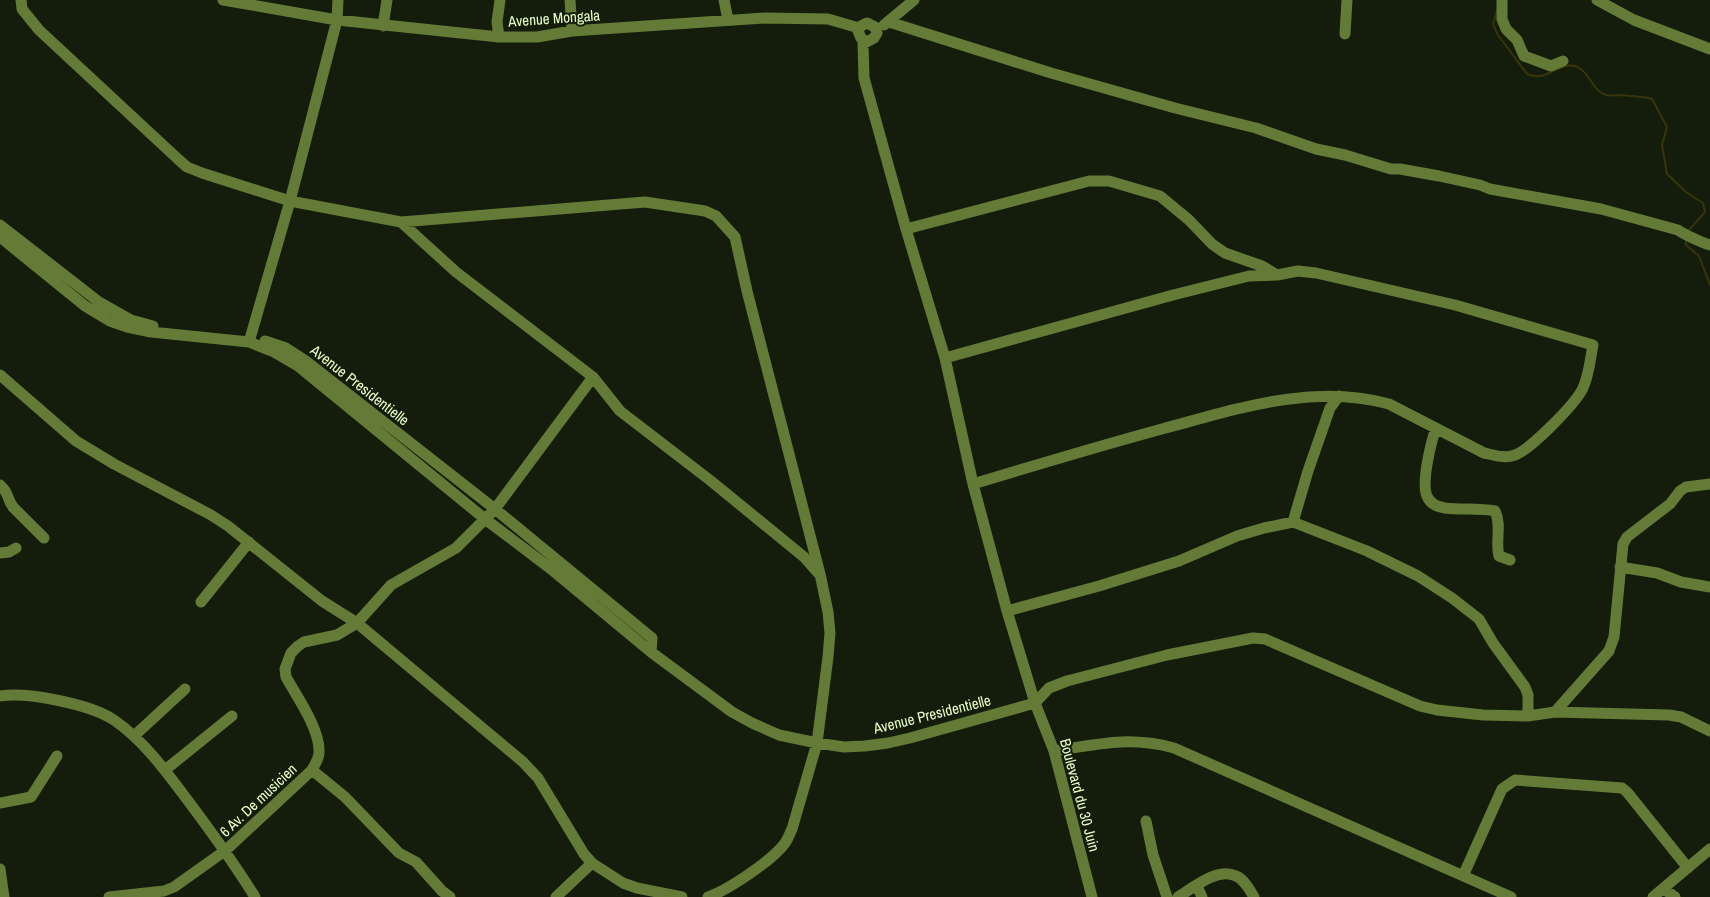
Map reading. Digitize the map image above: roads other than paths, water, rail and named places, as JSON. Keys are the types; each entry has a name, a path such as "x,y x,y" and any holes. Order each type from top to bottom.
{"street":[{"path":"21,0 22,10 38,30 188,167 290,201 401,222 644,202 705,212 716,216 735,237 747,291 820,574 828,612 830,633 817,743 792,829 786,842 778,851 748,875 708,897"},
{"name":"Avenue Mongala","path":"222,0 257,3 337,20 499,37 537,37 572,31 765,18 828,19 859,28 867,23 873,25 876,30"},
{"path":"250,340 290,201 337,20 338,0"},
{"path":"383,26 387,0"},
{"path":"499,37 497,22 500,0"},
{"path":"570,0 572,31"},
{"path":"724,0 728,20"},
{"path":"863,44 874,38 876,30 889,22 914,0"},
{"path":"1345,34 1347,0"},
{"path":"1502,0 1502,19 1506,29 1517,40 1524,56 1551,66 1564,61"},
{"path":"1597,0 1634,20 1710,49"},
{"path":"889,22 1051,73 1256,128 1316,149 1345,155 1391,169 1439,176 1490,189 1601,209 1678,230 1710,245"},
{"name":"Boulevard du 30 Juin","path":"859,28 859,36 865,41 863,44 864,78 906,230 945,358 973,484 1007,611 1035,703 1054,751 1092,897"},
{"path":"906,230 1090,182 1110,181 1160,196 1189,220 1212,244 1225,253 1262,266 1277,274"},
{"path":"401,222 456,272 593,377 620,411 711,481 804,557 820,574"},
{"name":"Avenue Presidentielle","path":"0,225 110,321 127,327 250,340 286,348 306,361 495,509 651,652 732,712 779,735 817,743 844,746 888,743 1035,703"},
{"name":"Avenue Presidentielle","path":"0,237 89,301"},
{"path":"945,358 1249,276 1298,271 1316,273 1454,305 1593,345 1591,362 1582,390 1530,447 1513,456 1499,457 1484,453 1389,404 1339,396 1287,398 1259,402 973,484"},
{"name":"Avenue Presidentielle","path":"250,340 298,366 485,519 555,565"},
{"path":"0,375 76,441 114,464 211,515 249,542 322,601 357,623 523,762 538,778 584,854 592,863 637,888 682,897"},
{"name":"6 Av. De musicien","path":"109,897 169,889 226,850 312,770 318,760 317,738 305,711 286,678 286,669 291,652 304,642 337,635 357,623 391,585 456,548 495,509 593,377"},
{"path":"1293,522 1330,408 1339,396"},
{"path":"1436,428 1430,447 1426,495 1432,504 1444,508 1487,509 1495,511 1499,520 1497,539 1499,556 1510,560"},
{"path":"1555,712 1609,651 1614,637 1623,544 1633,532 1670,504 1680,491 1686,487 1710,484"},
{"path":"0,485 8,492 9,501 13,507 44,538"},
{"path":"1007,611 1099,586 1179,561 1237,536 1293,522 1367,552 1418,576 1452,598 1479,619 1493,643 1525,687 1528,695 1528,716"},
{"path":"201,602 249,542"},
{"path":"0,553 9,552 16,548"},
{"path":"1620,567 1657,573 1681,582 1710,587"},
{"path":"1035,703 1049,688 1067,681 1167,655 1253,638 1265,639 1420,706 1459,713 1528,716 1555,712 1669,715 1681,717 1710,731"},
{"path":"134,736 185,689"},
{"path":"0,696 34,697 64,702 112,719 134,736 165,770 226,850 255,897"},
{"path":"165,770 232,716"},
{"path":"1054,751 1136,741 1174,748 1510,897"},
{"path":"0,803 31,797 56,756"},
{"path":"312,770 345,797 400,853 416,862 442,891 450,897"},
{"path":"1463,876 1502,789 1514,780 1622,788 1688,868"},
{"path":"1146,821 1153,855 1166,897"},
{"path":"1653,897 1710,849"},
{"path":"556,897 592,863"},
{"path":"0,869 2,896"},
{"path":"1178,897 1213,876 1225,874 1236,876 1244,882 1254,897"},
{"path":"1197,886 1202,897"},
{"path":"1664,888 1675,897"}],"waterway":[{"path":"1497,11 1493,24 1498,35 1527,74 1541,76 1563,67 1575,66 1584,72 1601,93 1652,99 1667,127 1662,145 1667,174 1686,192 1703,203 1705,212 1688,231"},
{"path":"1686,240 1686,245 1699,256 1710,285"}]}
